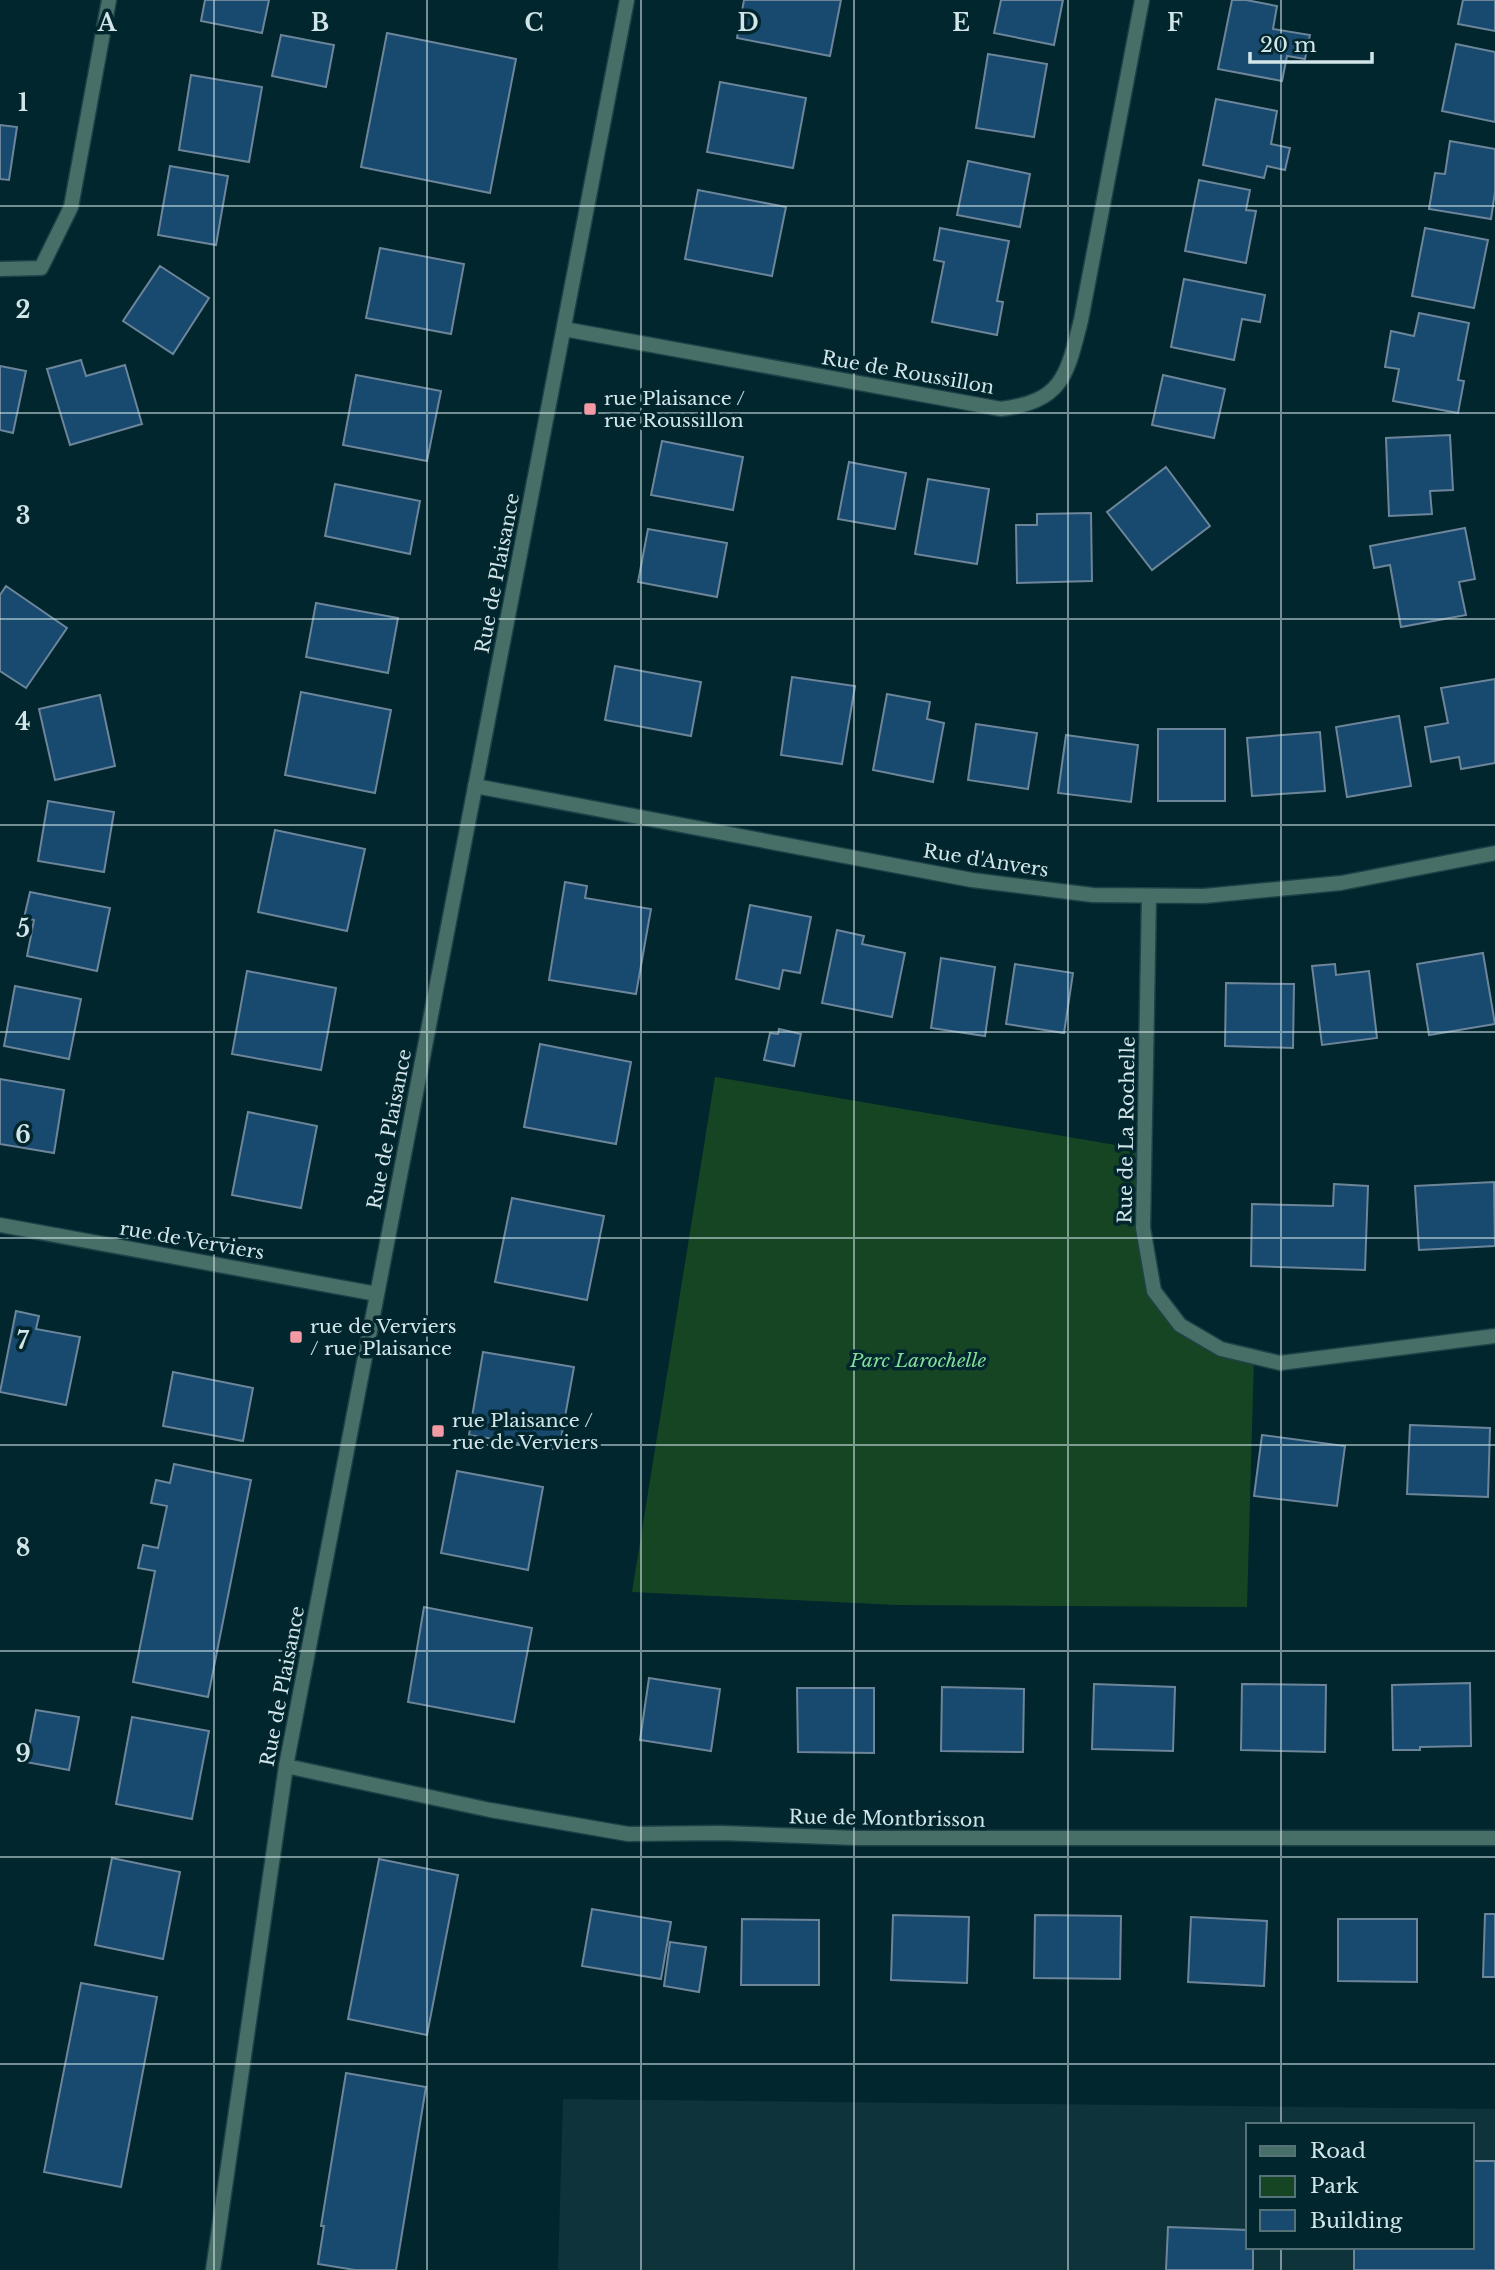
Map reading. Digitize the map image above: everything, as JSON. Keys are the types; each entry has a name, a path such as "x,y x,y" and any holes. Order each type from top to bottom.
{"street":[{"path":"0,269 41,268 71,207 109,0"},
{"name":"Rue de Plaisance","path":"212,2270 286,1766 627,0"},
{"name":"Rue de Roussillon","path":"564,329 1001,409 1026,405 1053,390 1068,368 1081,320 1142,0"},
{"name":"Rue d'Anvers","path":"475,786 972,880 1093,895 1204,896 1341,883 1495,853"},
{"name":"Rue de La Rochelle","path":"1149,896 1143,1228 1154,1291 1180,1325 1221,1349 1280,1363 1495,1336"},
{"name":"rue de Verviers","path":"0,1225 377,1294"},
{"name":"Rue de Montbrisson","path":"286,1766 490,1810 628,1834 721,1833 856,1838 1495,1838"}],"shaded area":[{"path":"563,2099 1495,2109 1495,2270 558,2270"}],"green space":[{"name":"Parc Larochelle","path":"715,1077 1145,1150 1154,1291 1180,1325 1254,1357 1247,1607 897,1605 632,1592"}],"building":[{"path":"205,0 269,0 262,33 201,21"},
{"path":"744,0 841,0 830,56 737,38"},
{"path":"1001,0 1063,0 1054,45 994,33"},
{"path":"1232,0 1277,6 1273,29 1310,35 1305,59 1287,56 1282,81 1218,69"},
{"path":"1463,0 1495,0 1495,31 1458,24"},
{"path":"387,33 516,59 490,193 361,167"},
{"path":"281,35 334,45 326,87 272,76"},
{"path":"1456,44 1495,52 1495,122 1442,111"},
{"path":"988,54 1047,64 1034,137 976,128"},
{"path":"191,75 262,87 249,162 179,150"},
{"path":"720,82 806,98 793,168 707,152"},
{"path":"1216,99 1277,111 1271,144 1290,148 1285,170 1267,166 1264,178 1203,165"},
{"path":"0,125 17,127 9,180 0,179"},
{"path":"1450,141 1495,149 1495,192 1491,219 1429,209 1435,173 1445,174"},
{"path":"968,161 1030,174 1020,227 957,215"},
{"path":"170,166 228,176 216,245 158,235"},
{"path":"1199,180 1250,190 1246,210 1256,211 1246,263 1185,251"},
{"path":"698,190 786,207 772,276 685,259"},
{"path":"940,228 1009,241 997,301 1003,302 997,335 932,322 944,262 934,260"},
{"path":"1425,228 1488,240 1474,308 1412,296"},
{"path":"380,248 464,264 451,334 366,318"},
{"path":"160,266 209,298 173,354 123,321"},
{"path":"1184,279 1265,295 1260,322 1242,319 1234,360 1171,347"},
{"path":"1419,313 1469,323 1458,380 1464,381 1458,413 1393,401 1399,369 1385,367 1391,331 1414,336"},
{"path":"81,360 86,376 125,365 142,424 70,445 47,369"},
{"path":"0,366 26,371 13,433 0,430"},
{"path":"356,375 441,391 427,461 343,445"},
{"path":"1163,375 1225,389 1214,438 1152,425"},
{"path":"1450,435 1453,490 1430,491 1432,514 1389,516 1386,438"},
{"path":"662,441 743,457 733,510 651,495"},
{"path":"849,462 906,473 895,529 838,519"},
{"path":"1166,467 1210,526 1152,570 1107,512"},
{"path":"928,479 989,489 977,564 915,554"},
{"path":"335,484 420,501 410,554 325,536"},
{"path":"1091,513 1092,581 1017,583 1016,525 1037,525 1037,514"},
{"path":"1465,528 1475,579 1459,582 1466,615 1401,627 1390,565 1374,568 1370,546"},
{"path":"648,529 727,543 717,597 638,582"},
{"path":"6,586 67,628 26,688 0,671 0,595"},
{"path":"316,603 398,618 388,673 306,657"},
{"path":"615,666 701,682 691,736 605,720"},
{"path":"792,677 855,686 842,764 781,755"},
{"path":"1495,679 1495,763 1461,769 1459,757 1431,762 1425,727 1448,723 1441,688"},
{"path":"301,692 391,710 375,793 285,775"},
{"path":"887,694 930,702 927,719 944,723 933,782 873,770"},
{"path":"100,695 115,766 55,780 39,709"},
{"path":"1399,716 1411,786 1347,797 1336,727"},
{"path":"976,724 1037,733 1028,789 968,780"},
{"path":"1158,729 1225,729 1225,801 1158,801"},
{"path":"1320,732 1325,791 1252,796 1247,738"},
{"path":"1066,735 1138,745 1131,802 1058,793"},
{"path":"48,801 114,812 104,872 38,861"},
{"path":"275,830 365,849 347,931 258,912"},
{"path":"565,882 587,886 585,898 651,909 636,994 549,980"},
{"path":"30,892 110,908 97,971 27,956 34,920 24,918"},
{"path":"750,905 811,917 800,973 783,970 779,989 736,979"},
{"path":"837,930 864,936 862,944 905,953 892,1017 822,1003"},
{"path":"1483,953 1495,1024 1429,1035 1417,964"},
{"path":"941,958 995,967 985,1036 931,1028"},
{"path":"1015,964 1073,973 1064,1033 1006,1024"},
{"path":"1335,964 1336,975 1369,971 1377,1038 1322,1045 1312,966"},
{"path":"247,971 336,988 321,1070 232,1054"},
{"path":"1226,983 1294,984 1293,1048 1225,1046"},
{"path":"15,986 81,999 69,1059 4,1046"},
{"path":"779,1029 801,1034 794,1066 764,1060 770,1033 778,1034"},
{"path":"540,1044 631,1062 616,1144 524,1127"},
{"path":"0,1079 64,1090 54,1153 0,1144"},
{"path":"248,1112 317,1126 301,1208 232,1195"},
{"path":"1494,1182 1495,1246 1419,1250 1415,1186"},
{"path":"1334,1184 1368,1186 1365,1270 1251,1266 1252,1204 1333,1206"},
{"path":"512,1198 604,1216 587,1300 495,1282"},
{"path":"16,1311 39,1316 36,1329 80,1337 66,1405 0,1392"},
{"path":"483,1352 574,1367 559,1450 469,1435"},
{"path":"173,1372 253,1388 243,1441 163,1426"},
{"path":"1410,1425 1490,1428 1488,1497 1407,1494"},
{"path":"1262,1435 1345,1446 1337,1506 1254,1496"},
{"path":"174,1464 251,1480 208,1697 133,1682 155,1571 138,1568 143,1545 158,1548 167,1506 151,1503 156,1480 170,1483"},
{"path":"457,1471 543,1487 528,1570 441,1553"},
{"path":"424,1607 532,1628 514,1722 408,1702"},
{"path":"649,1678 720,1689 711,1751 640,1740"},
{"path":"1470,1683 1471,1746 1393,1750 1392,1685"},
{"path":"1094,1684 1175,1687 1173,1751 1092,1749"},
{"path":"1242,1684 1326,1685 1325,1752 1241,1750"},
{"path":"942,1687 1024,1689 1023,1752 941,1751"},
{"path":"797,1688 874,1688 874,1753 798,1752"},
{"path":"36,1710 79,1717 69,1770 26,1762"},
{"path":"132,1717 209,1731 192,1819 116,1804"},
{"path":"112,1858 180,1872 163,1959 95,1945"},
{"path":"379,1859 458,1875 427,2035 348,2019"},
{"path":"592,1909 671,1922 661,1979 582,1966"},
{"path":"1485,1914 1495,1914 1495,1977 1483,1977"},
{"path":"893,1915 969,1917 967,1983 891,1980"},
{"path":"1035,1915 1121,1916 1120,1979 1034,1978"},
{"path":"1191,1917 1267,1921 1264,1986 1188,1982"},
{"path":"742,1919 819,1920 819,1985 741,1985"},
{"path":"1338,1919 1417,1919 1417,1982 1338,1981"},
{"path":"670,1942 706,1947 699,1992 664,1986"},
{"path":"81,1983 157,1997 121,2187 44,2172"},
{"path":"346,2073 426,2087 396,2270 355,2270 318,2264 324,2226 321,2226"},
{"path":"1474,2161 1495,2161 1495,2270 1354,2270 1354,2249 1474,2249"},
{"path":"1168,2227 1246,2230 1246,2249 1253,2249 1253,2270 1166,2270"}],"place":[{"name":"rue Plaisance / rue Roussillon","path":"590,409"},
{"name":"rue de Verviers / rue Plaisance","path":"296,1337"},
{"name":"rue Plaisance / rue de Verviers","path":"438,1431"}]}
